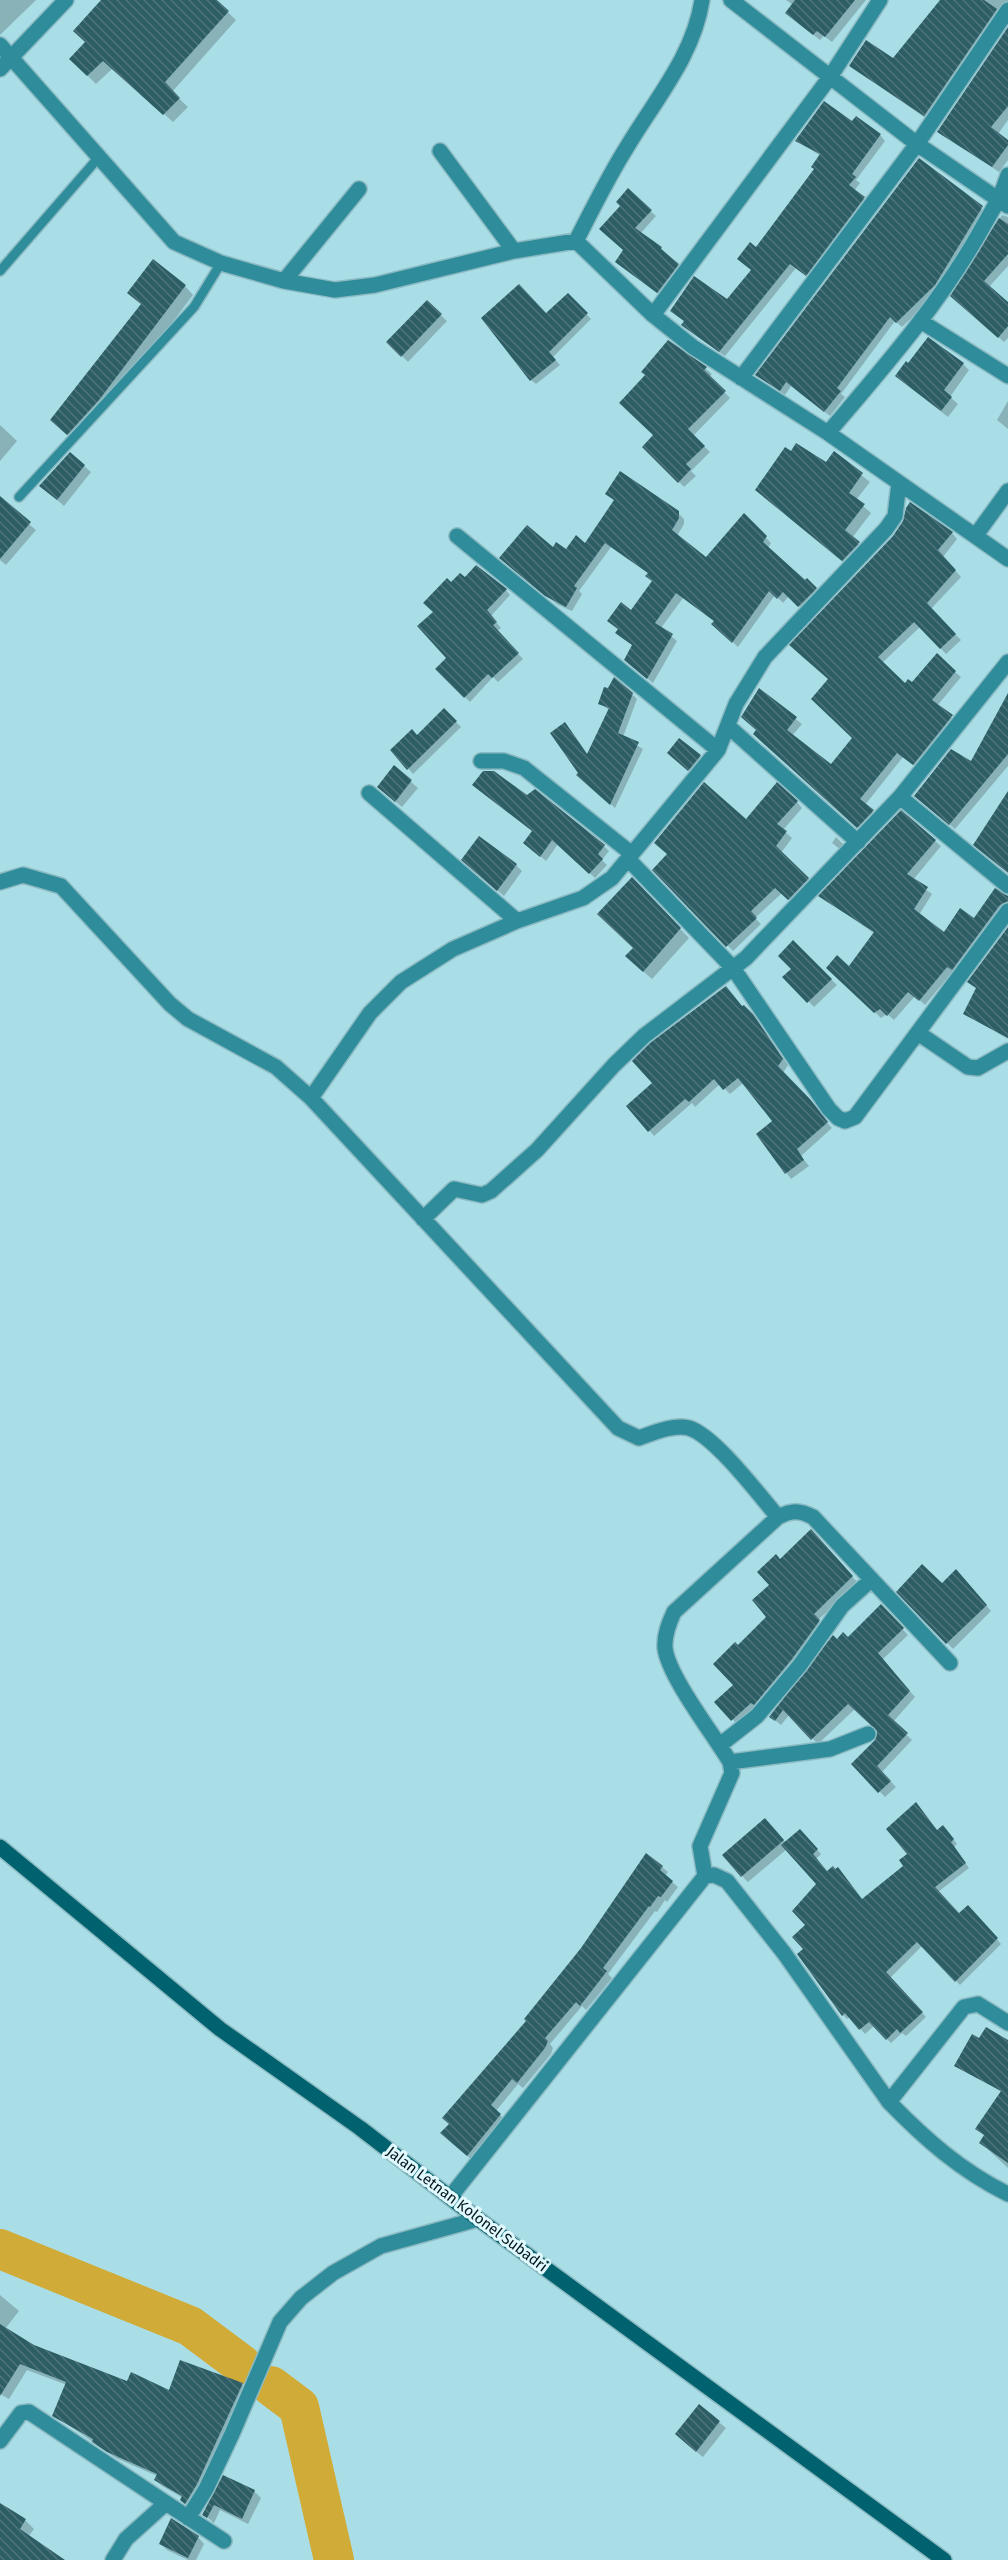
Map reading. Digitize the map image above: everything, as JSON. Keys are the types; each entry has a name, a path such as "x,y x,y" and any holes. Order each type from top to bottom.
{"main road":[{"name":"Jalan Letnan Kolonel Subadri","path":"0,1847 220,2029 451,2196 478,2219 944,2560"}],"street":[{"path":"5,63 66,0"},
{"path":"576,241 626,148 673,75 699,24 702,0"},
{"path":"731,0 750,5 830,77 917,144 1004,203"},
{"path":"653,315 830,77 880,0"},
{"path":"741,378 917,144 1008,10"},
{"path":"0,45 5,63 99,157 174,242 221,262 284,281 335,290 375,285 514,251 576,241"},
{"path":"440,151 514,251"},
{"path":"828,433 922,321 959,269 1004,203 1008,175"},
{"path":"284,281 359,189"},
{"path":"576,241 653,315 693,347 828,433 1008,559"},
{"path":"922,321 1008,376"},
{"path":"311,1098 369,1013 401,982 453,949 596,891 630,856 718,750 729,727 736,704 765,657 886,529 895,516 899,483"},
{"path":"976,536 1008,491"},
{"path":"457,536 718,750"},
{"path":"423,1218 454,1189 482,1195 491,1191 552,1134 577,1104 644,1036 746,958 900,797 1008,662"},
{"path":"729,727 858,842"},
{"path":"481,761 504,761 524,768 630,856 733,968 797,1063 838,1118 845,1121 855,1117 1008,911"},
{"path":"369,793 518,921"},
{"path":"900,797 1008,886"},
{"path":"0,882 23,875 62,886 170,1004 188,1019 276,1067 311,1098 618,1428 639,1438 670,1428 689,1428 717,1448 778,1517"},
{"path":"918,1032 968,1067 978,1068 1008,1051"},
{"path":"705,1876 700,1846 732,1773 730,1762 670,1666 665,1647 667,1626 674,1611 778,1517 790,1511 801,1511 813,1517 950,1663"},
{"path":"720,1745 757,1716 800,1665 842,1606 871,1580"},
{"path":"730,1762 830,1749 868,1734"},
{"path":"451,2196 705,1876 714,1875 727,1881 784,1953 889,2102 929,2143 985,2182 1008,2194"},
{"path":"889,2102 964,2007 978,2004 1008,2023"},
{"path":"188,2518 206,2489 232,2434 276,2331 301,2298 333,2273 381,2246 478,2219"},
{"path":"0,2440 21,2413 29,2412 224,2541"},
{"path":"113,2560 126,2539 166,2503"}],"lane":[{"path":"0,271 99,157"},
{"path":"19,497 194,307 221,262"}],"building":[{"path":"101,0 217,0 229,11 165,82 180,98 163,115 103,61 87,76 69,59 85,42 73,31"},
{"path":"795,0 855,0 825,37 817,31 813,35 785,13"},
{"path":"940,0 984,0 997,9 924,116 849,66 866,40 893,58"},
{"path":"1008,27 1008,106 991,127 1008,140 1008,145 992,167 937,132"},
{"path":"824,101 852,121 856,116 881,134 852,174 856,177 849,185 865,197 806,276 790,264 719,352 681,325 684,321 670,311 694,276 727,299 751,270 737,259 750,242 756,247 814,169 811,167 820,154 795,141"},
{"path":"919,158 983,206 935,285 896,323 890,317 837,388 841,391 824,412 786,382 780,391 755,375"},
{"path":"628,188 652,210 635,228 662,247 661,249 679,264 657,293 615,262 623,250 599,229 620,206 616,202"},
{"path":"999,218 1008,224 1008,254 984,281 1008,302 1008,326 998,338 950,296"},
{"path":"153,259 186,285 99,400 67,435 50,420 141,304 127,293"},
{"path":"519,284 546,313 568,293 588,313 549,352 556,360 530,381 481,318"},
{"path":"427,300 442,314 401,357 386,342"},
{"path":"928,337 964,363 944,390 952,397 941,411 895,376"},
{"path":"668,340 707,367 704,370 726,391 688,429 705,446 686,464 691,469 678,483 642,447 653,435 619,403 645,375 641,372"},
{"path":"796,443 826,462 834,451 863,473 849,493 865,504 845,530 860,542 842,561 755,490 785,447 791,451"},
{"path":"70,452 85,465 57,500 39,486"},
{"path":"620,471 679,511 679,518 672,530 706,557 744,513 767,536 763,542 817,588 798,607 783,592 777,599 769,591 732,643 711,624 714,621 676,593 655,623 673,634 647,679 624,660 632,645 615,633 618,629 607,621 621,602 631,610 652,581 645,576 648,573 605,543 574,586 577,588 566,607 545,596 499,558 527,525 553,547 556,542 566,549 576,535 585,543 614,500 605,494"},
{"path":"0,496 31,522 0,559"},
{"path":"910,502 953,532 938,550 956,570 927,603 956,634 940,649 914,622 878,657 905,683 908,679 912,682 937,653 956,671 932,700 953,715 913,765 897,753 860,799 874,810 857,828 753,734 756,730 741,717 759,688 797,717 787,730 831,764 852,738 811,699 828,679 789,645 893,536 903,521"},
{"path":"476,565 507,589 487,610 497,622 493,625 519,653 492,678 488,674 464,698 435,669 446,658 417,626 433,612 423,603 447,578 451,582 460,573 465,577"},
{"path":"614,677 633,693 618,733 639,742 610,805 576,775 578,773 550,733 565,722 587,754 609,708 598,704 604,687 608,688"},
{"path":"1008,693 1008,754 949,825 914,796 951,749 971,761"},
{"path":"444,708 457,721 407,770 390,750 412,729 417,735"},
{"path":"679,738 701,755 688,771 667,753"},
{"path":"394,765 412,780 395,802 377,787"},
{"path":"483,771 494,771 527,795 535,789 605,845 598,854 603,859 589,874 552,840 540,857 523,843 532,831 472,785"},
{"path":"704,782 746,819 777,782 798,801 777,824 787,831 776,846 809,878 788,900 775,888 751,911 757,918 726,947 652,870 667,854 654,843"},
{"path":"1008,791 1008,873 973,845"},
{"path":"901,810 936,840 907,874 928,887 914,909 944,932 960,908 974,918 995,888 1008,896 1008,901 1000,905 952,970 947,967 919,1001 908,992 887,1016 880,1009 874,1013 826,968 837,955 849,966 874,932 818,896"},
{"path":"479,836 517,864 497,891 461,860"},
{"path":"632,877 681,928 643,972 625,956 633,948 597,914"},
{"path":"1008,927 1008,1038 963,1014 976,988 967,982"},
{"path":"793,940 832,979 807,1003 782,977 791,969 778,956"},
{"path":"726,986 742,1006 744,1005 753,1014 783,1059 778,1066 810,1099 828,1122 797,1149 804,1160 785,1174 756,1134 772,1121 738,1078 723,1090 714,1079 689,1102 685,1099 648,1132 626,1106 652,1083 632,1061 650,1043"},
{"path":"811,1529 853,1576 814,1614 820,1620 792,1659 754,1705 751,1703 731,1721 714,1702 733,1685 713,1664 735,1642 738,1645 766,1617 752,1600 769,1585 757,1572 776,1554 780,1559"},
{"path":"922,1564 942,1583 956,1569 987,1605 946,1644 896,1592"},
{"path":"881,1604 904,1628 878,1653 910,1691 888,1715 908,1733 877,1766 891,1781 878,1793 851,1764 875,1740 877,1731 848,1704 811,1740 783,1710 775,1721 769,1717 833,1635 837,1639 843,1632 848,1637"},
{"path":"916,1802 937,1830 943,1825 954,1839 951,1842 966,1863 935,1887 959,1913 968,1905 998,1938 955,1982 917,1942 886,1972 923,2012 900,2033 897,2029 886,2040 869,2022 859,2030 845,2013 842,2016 797,1954 803,1949 792,1937 805,1925 792,1911 816,1884 781,1845 800,1829 818,1849 813,1854 827,1871 833,1866 835,1869 838,1867 862,1899 903,1866 899,1860 907,1854 886,1829"},
{"path":"765,1818 784,1840 741,1877 722,1855"},
{"path":"646,1853 663,1866 660,1870 673,1881 661,1897 658,1896 649,1906 603,1968 607,1971 580,2006 576,2002 545,2038 548,2041 545,2048 517,2083 512,2079 491,2105 501,2114 467,2156 440,2133 449,2124 442,2118 526,2021 524,2019 581,1948"},
{"path":"986,2027 1008,2040 1008,2163 979,2143 984,2135 975,2129 1001,2091 954,2066 972,2034 979,2038"},
{"path":"0,2324 34,2345 127,2381 131,2372 169,2390 180,2360 243,2383 197,2484 185,2504 180,2500 182,2496 154,2480 157,2474 107,2452 92,2442 93,2439 52,2416 66,2382 20,2364 0,2396"},
{"path":"699,2404 720,2421 696,2452 675,2434"},
{"path":"223,2475 255,2490 242,2519 214,2505 207,2518 202,2515"},
{"path":"0,2503 26,2519 20,2529 65,2560 0,2560"},
{"path":"171,2518 199,2536 188,2558 159,2544"}],"waterway":[{"path":"0,2249 190,2326 241,2364"},
{"path":"271,2386 299,2407 334,2560"}]}
